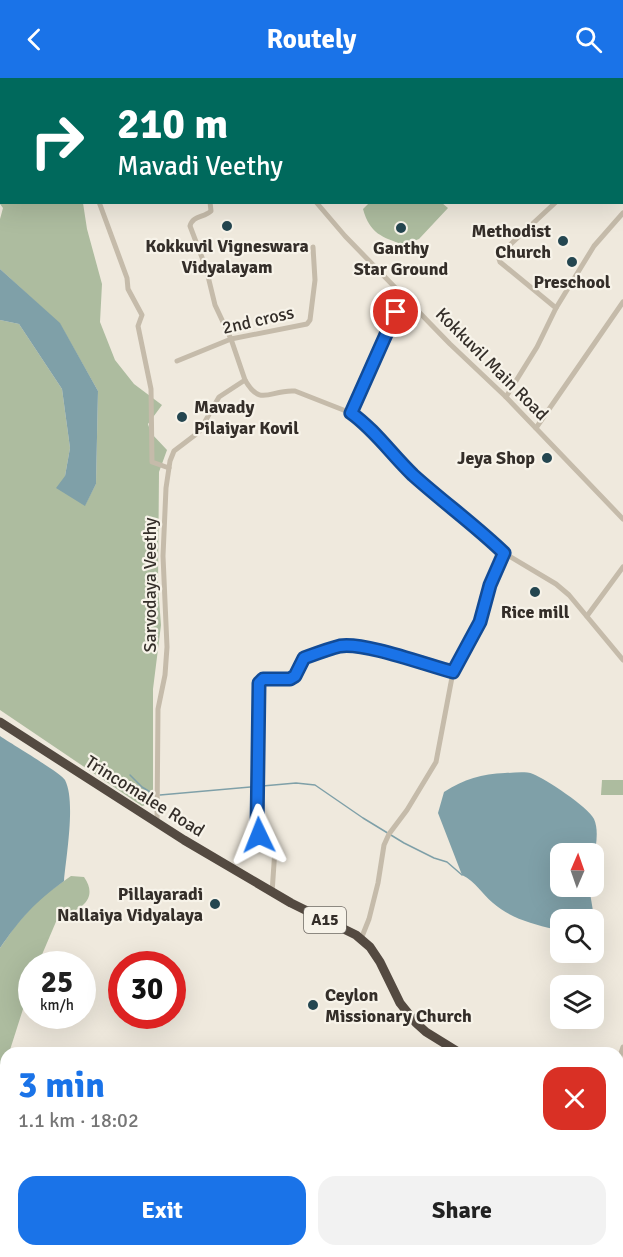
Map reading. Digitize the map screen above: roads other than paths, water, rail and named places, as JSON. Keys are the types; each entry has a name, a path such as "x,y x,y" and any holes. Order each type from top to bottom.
{"highway":[{"name":"Trincomalee Road","path":"0,722 272,893 361,939 370,947 380,962 400,1003 416,1023 450,1047"}],"street":[{"path":"100,204 127,278 128,289 142,315 138,326 151,388 152,462 169,468"},
{"path":"210,204 211,211 195,218 190,226 206,268 215,305 252,392 265,396 287,390 295,391 351,413 364,422 412,474 481,530 504,553 556,584 569,595 623,660"},
{"name":"Kokkuvil Main Road","path":"318,204 450,344 506,397 623,519"},
{"path":"554,204 498,256 500,262 555,308"},
{"path":"506,397 537,347 555,308 594,246 623,213"},
{"name":"2nd cross","path":"177,361 231,339 307,324 312,311 315,280 313,247"},
{"path":"351,413 403,295"},
{"path":"536,428 621,309 623,302"},
{"name":"Sarvodaya Veethy","path":"157,822 158,709 165,675 167,647 163,556 169,468 174,451 198,432 219,396 245,380"},
{"path":"361,939 378,884 384,845 436,762 453,672 480,622 490,585 504,553"},
{"path":"587,616 623,567"},
{"path":"272,893 276,849 273,842 259,835 257,829 259,683 263,679 290,679 295,676 304,658 340,646 384,652 453,672"}],"water":[{"path":"0,269 60,323 98,391 96,484 85,506 56,488 65,476 70,448 62,389 19,324 0,320"},
{"path":"0,736 65,780 70,801 70,815 64,881 29,912 0,948"},
{"path":"533,774 575,801 594,819 597,833 596,843 550,843 550,897 591,897 593,909 550,909 550,928 538,925 522,920 500,908 462,875 438,813 444,792 473,778 489,775"}],"waterway":[{"path":"130,775 142,787 155,795"},
{"path":"160,795 296,783 315,785 404,843 447,862 462,875"}],"place":[{"name":"Kokkuvil Vigneswara Vidyalayam","path":"227,226"},
{"name":"Ganthy Star Ground","path":"401,228"},
{"name":"Methodist Church","path":"563,241"},
{"name":"Preschool","path":"572,262"},
{"name":"Mavady Pilaiyar Kovil","path":"182,417"},
{"name":"Jeya Shop","path":"547,458"},
{"name":"Rice mill","path":"535,592"},
{"name":"Pillayaradi Nallaiya Vidyalaya","path":"215,904"},
{"name":"Ceylon Missionary Church","path":"313,1005"}]}
